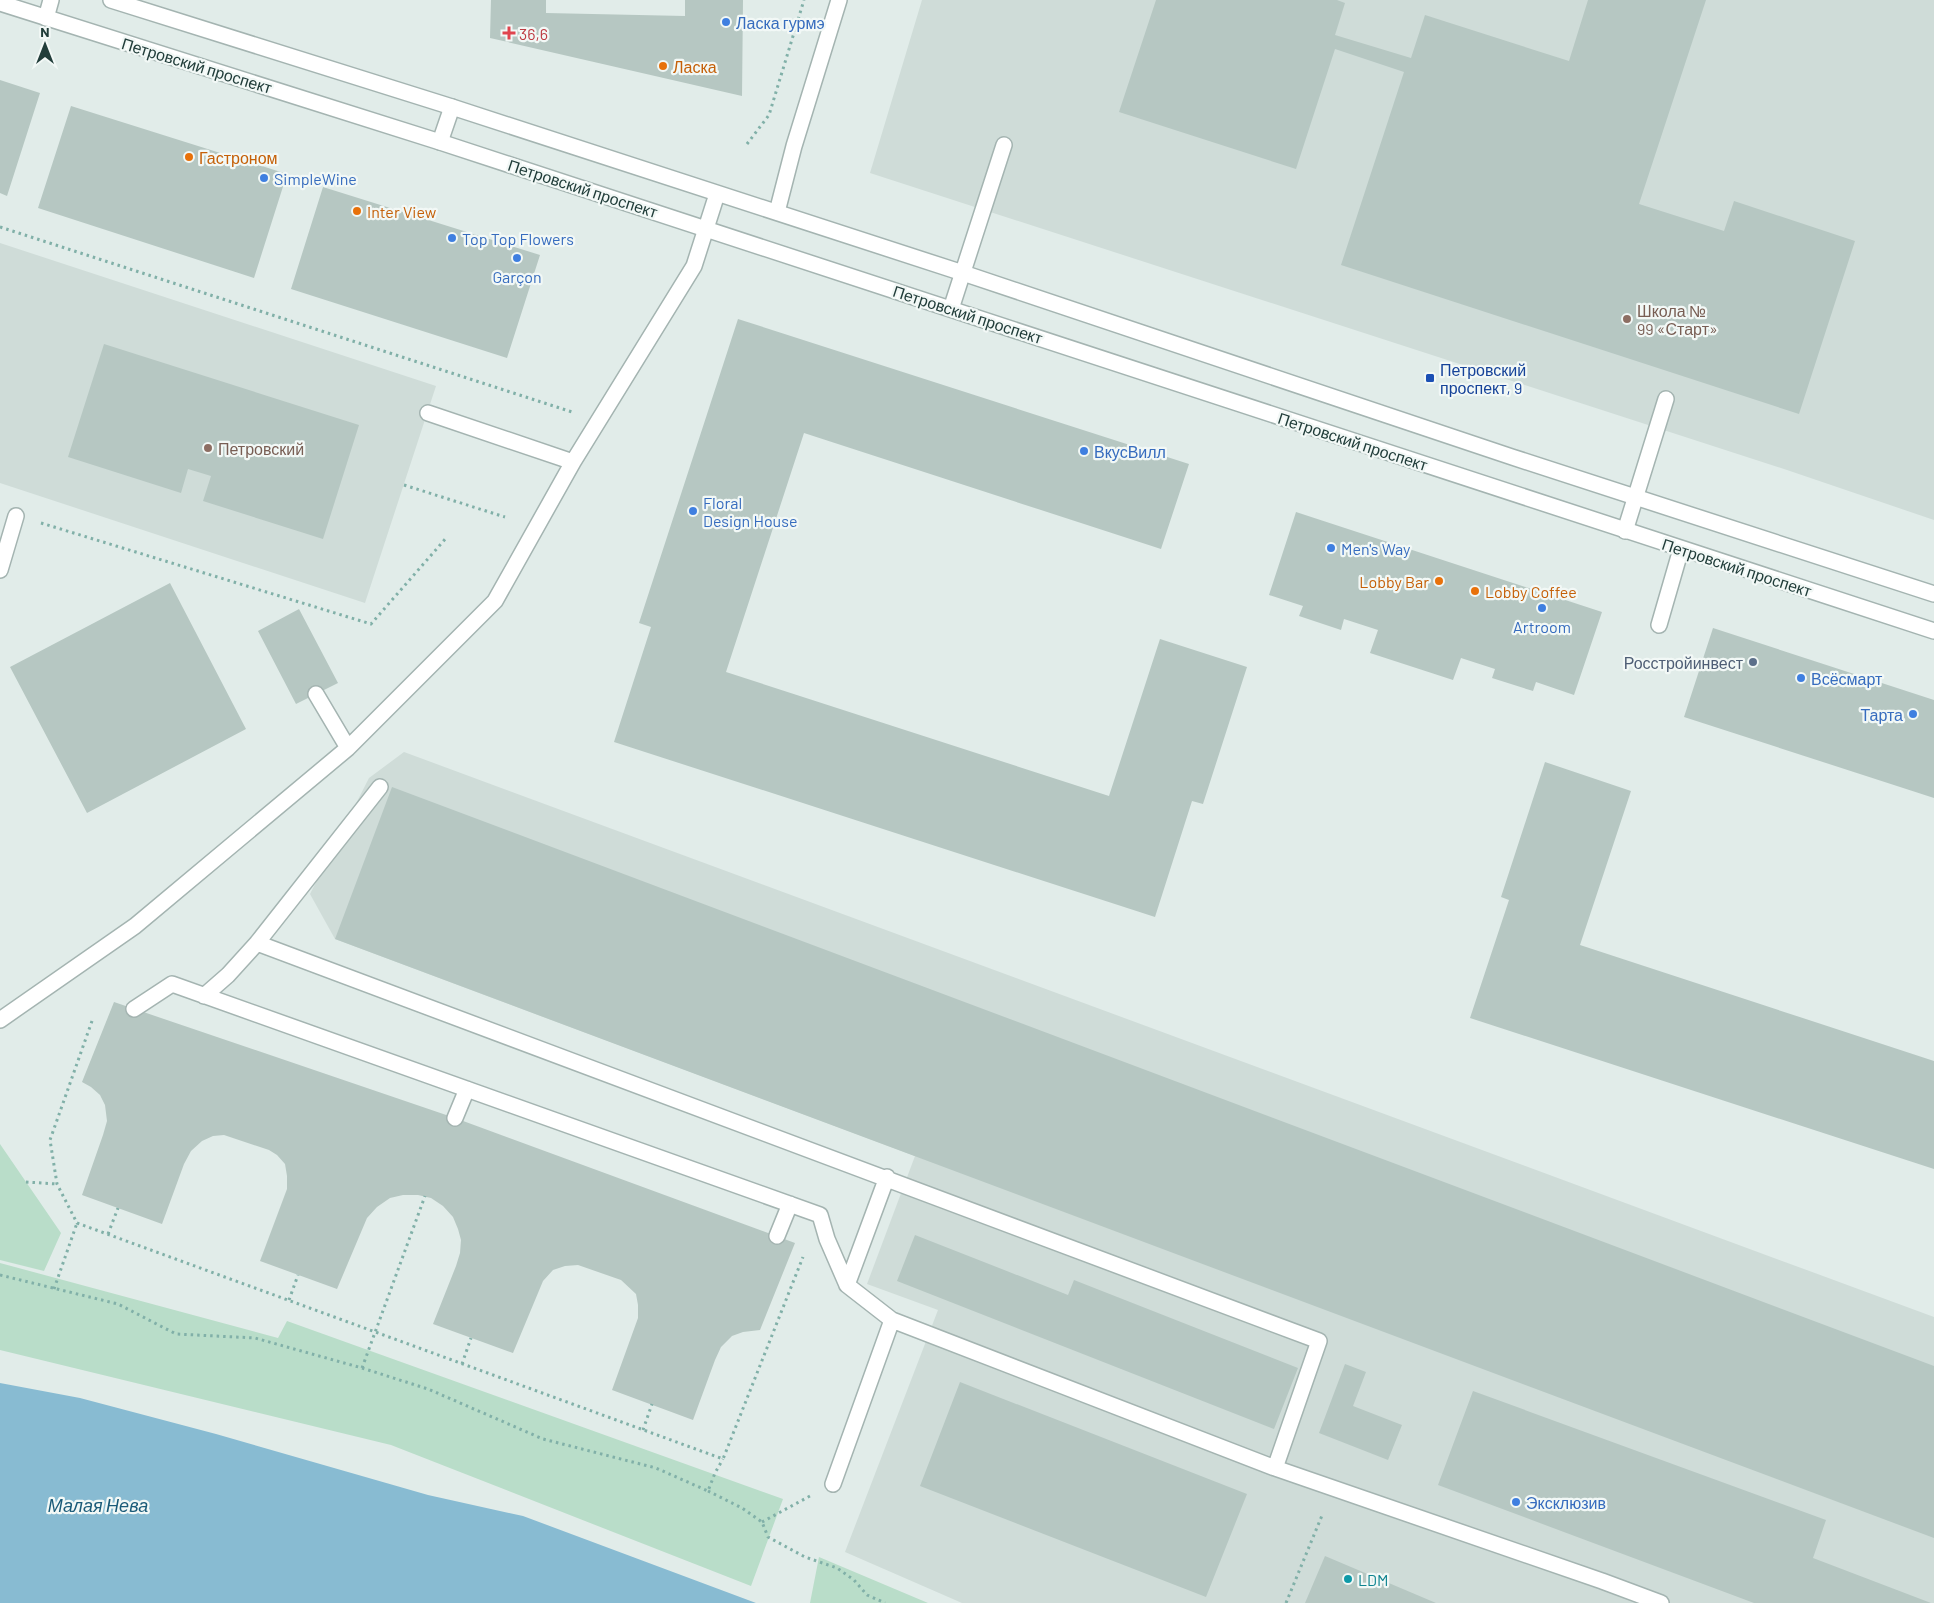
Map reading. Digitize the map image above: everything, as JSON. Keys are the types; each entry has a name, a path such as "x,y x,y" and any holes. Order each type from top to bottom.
{"street":[{"path":"46,18 51,0"},
{"path":"111,0 452,107 963,272 1636,497 1934,594"},
{"path":"777,212 794,146 839,0"},
{"name":"Петровский проспект","path":"0,3 705,228 1934,631"},
{"path":"440,142 452,107"},
{"path":"951,309 1004,145"},
{"path":"0,1020 135,926 348,748 495,601 574,462 694,266 717,194"},
{"path":"1625,531 1666,399"},
{"path":"428,413 574,462"},
{"path":"0,570 16,516"},
{"path":"1659,624 1681,549"},
{"path":"316,694 348,748"},
{"path":"204,996 228,975 257,942 380,787"},
{"path":"257,942 887,1177 1319,1341 1275,1468"},
{"path":"134,1009 172,984 820,1215 827,1239 847,1285 892,1320 1275,1468 1602,1580 1662,1603"},
{"path":"455,1118 467,1089"},
{"path":"847,1285 887,1177"},
{"path":"777,1236 790,1204"},
{"path":"833,1484 892,1320"}],"path":[{"path":"747,144 769,115 804,0"},
{"path":"0,227 572,412"},
{"path":"404,485 505,518"},
{"path":"16,516 371,624 447,537"},
{"path":"92,1021 50,1140 57,1184 77,1223 723,1459"},
{"path":"26,1182 57,1184"},
{"path":"362,1368 425,1196"},
{"path":"108,1234 118,1208"},
{"path":"708,1491 723,1459 820,1215"},
{"path":"54,1289 77,1223"},
{"path":"0,1275 118,1304 176,1334 256,1338 362,1368 428,1390 543,1440 656,1468 742,1508 762,1522 768,1537 805,1557 837,1568 854,1580 867,1595 885,1603"},
{"path":"289,1300 298,1275"},
{"path":"462,1364 470,1338"},
{"path":"643,1430 652,1404"},
{"path":"762,1522 833,1484"},
{"path":"1286,1603 1333,1489"}],"shaded area":[{"name":"Школа № 99 «Старт»","path":"922,0 1934,0 1934,520 1787,470 870,173"},
{"name":"Петровский","path":"0,243 436,386 365,603 0,483"},
{"path":"404,752 1934,1317 1934,1603 962,1603 845,1552 938,1310 867,1284 915,1156 335,939 310,894 369,778"}],"green space":[{"path":"0,1144 61,1233 44,1271 0,1260"},
{"path":"0,1263 278,1338 287,1321 783,1499 751,1586 391,1445 0,1350"},
{"path":"819,1557 928,1603 810,1603"}],"water":[{"name":"Малая Нева","path":"0,1383 80,1398 216,1434 428,1495 523,1516 756,1603 0,1603"}],"building":[{"path":"491,0 546,0 546,13 685,16 685,0 743,0 742,96 490,38"},
{"path":"1156,0 1337,0 1345,3 1335,35 1411,58 1425,15 1569,61 1588,0 1706,0 1639,204 1724,231 1734,201 1855,241 1799,414 1341,265 1404,72 1335,49 1296,169 1119,112"},
{"path":"0,80 40,93 7,196 0,193"},
{"path":"71,106 287,174 254,278 38,208"},
{"path":"323,187 540,255 507,358 291,289"},
{"path":"738,319 1189,464 1161,549 804,433 726,672 1109,796 1160,639 1247,667 1203,804 1192,801 1155,917 614,742 651,627 639,623"},
{"path":"104,344 359,425 323,539 203,501 211,476 188,469 181,493 68,457"},
{"path":"1296,512 1602,612 1574,695 1536,682 1533,691 1492,678 1495,669 1461,658 1453,680 1370,653 1378,630 1344,619 1341,630 1299,616 1303,606 1269,595"},
{"path":"170,583 246,729 87,813 10,667"},
{"path":"299,609 338,683 296,704 258,631"},
{"path":"1713,628 1934,700 1934,798 1684,717"},
{"path":"1545,762 1631,791 1580,945 1934,1061 1934,1169 1470,1018 1509,900 1501,897"},
{"path":"392,787 1934,1366 1934,1538 335,939"},
{"path":"114,1002 455,1118 795,1243 760,1330 743,1332 732,1336 721,1347 693,1420 612,1390 638,1318 636,1294 621,1280 578,1265 565,1266 553,1270 543,1281 513,1353 433,1324 456,1266 461,1240 453,1217 443,1206 431,1198 418,1195 403,1195 390,1198 377,1207 367,1218 337,1289 260,1261 287,1189 285,1164 277,1155 269,1150 224,1135 213,1136 202,1141 191,1151 184,1164 162,1224 82,1195 107,1121 105,1105 100,1095 82,1082"},
{"path":"915,1235 1068,1295 1074,1280 1298,1368 1274,1429 897,1281"},
{"path":"1345,1364 1366,1372 1353,1406 1402,1425 1388,1460 1319,1433"},
{"path":"960,1382 1247,1494 1206,1597 920,1486"},
{"path":"1473,1391 1826,1520 1813,1558 1931,1603 1754,1603 1438,1485"},
{"name":"LDM","path":"1325,1556 1436,1603 1305,1603"}],"place":[{"name":"Ласка гурмэ","path":"726,22"},
{"name":"36,6","path":"509,33"},
{"name":"Ласка","path":"663,66"},
{"name":"Гастроном","path":"189,157"},
{"name":"SimpleWine","path":"264,178"},
{"name":"Inter View","path":"357,211"},
{"name":"Top Top Flowers","path":"452,238"},
{"name":"Garçon","path":"517,258"},
{"name":"Школа № 99 «Старт»","path":"1627,319"},
{"name":"Петровский проспект, 9","path":"1430,378"},
{"name":"Петровский","path":"208,448"},
{"name":"ВкусВилл","path":"1084,451"},
{"name":"Floral Design House","path":"693,511"},
{"name":"Men's Way","path":"1331,548"},
{"name":"Lobby Bar","path":"1439,581"},
{"name":"Lobby Coffee","path":"1475,591"},
{"name":"Artroom","path":"1542,608"},
{"name":"Росстройинвест","path":"1753,662"},
{"name":"Всёсмарт","path":"1801,678"},
{"name":"Тарта","path":"1913,714"},
{"name":"Эксклюзив","path":"1516,1502"},
{"name":"LDM","path":"1348,1579"}]}
